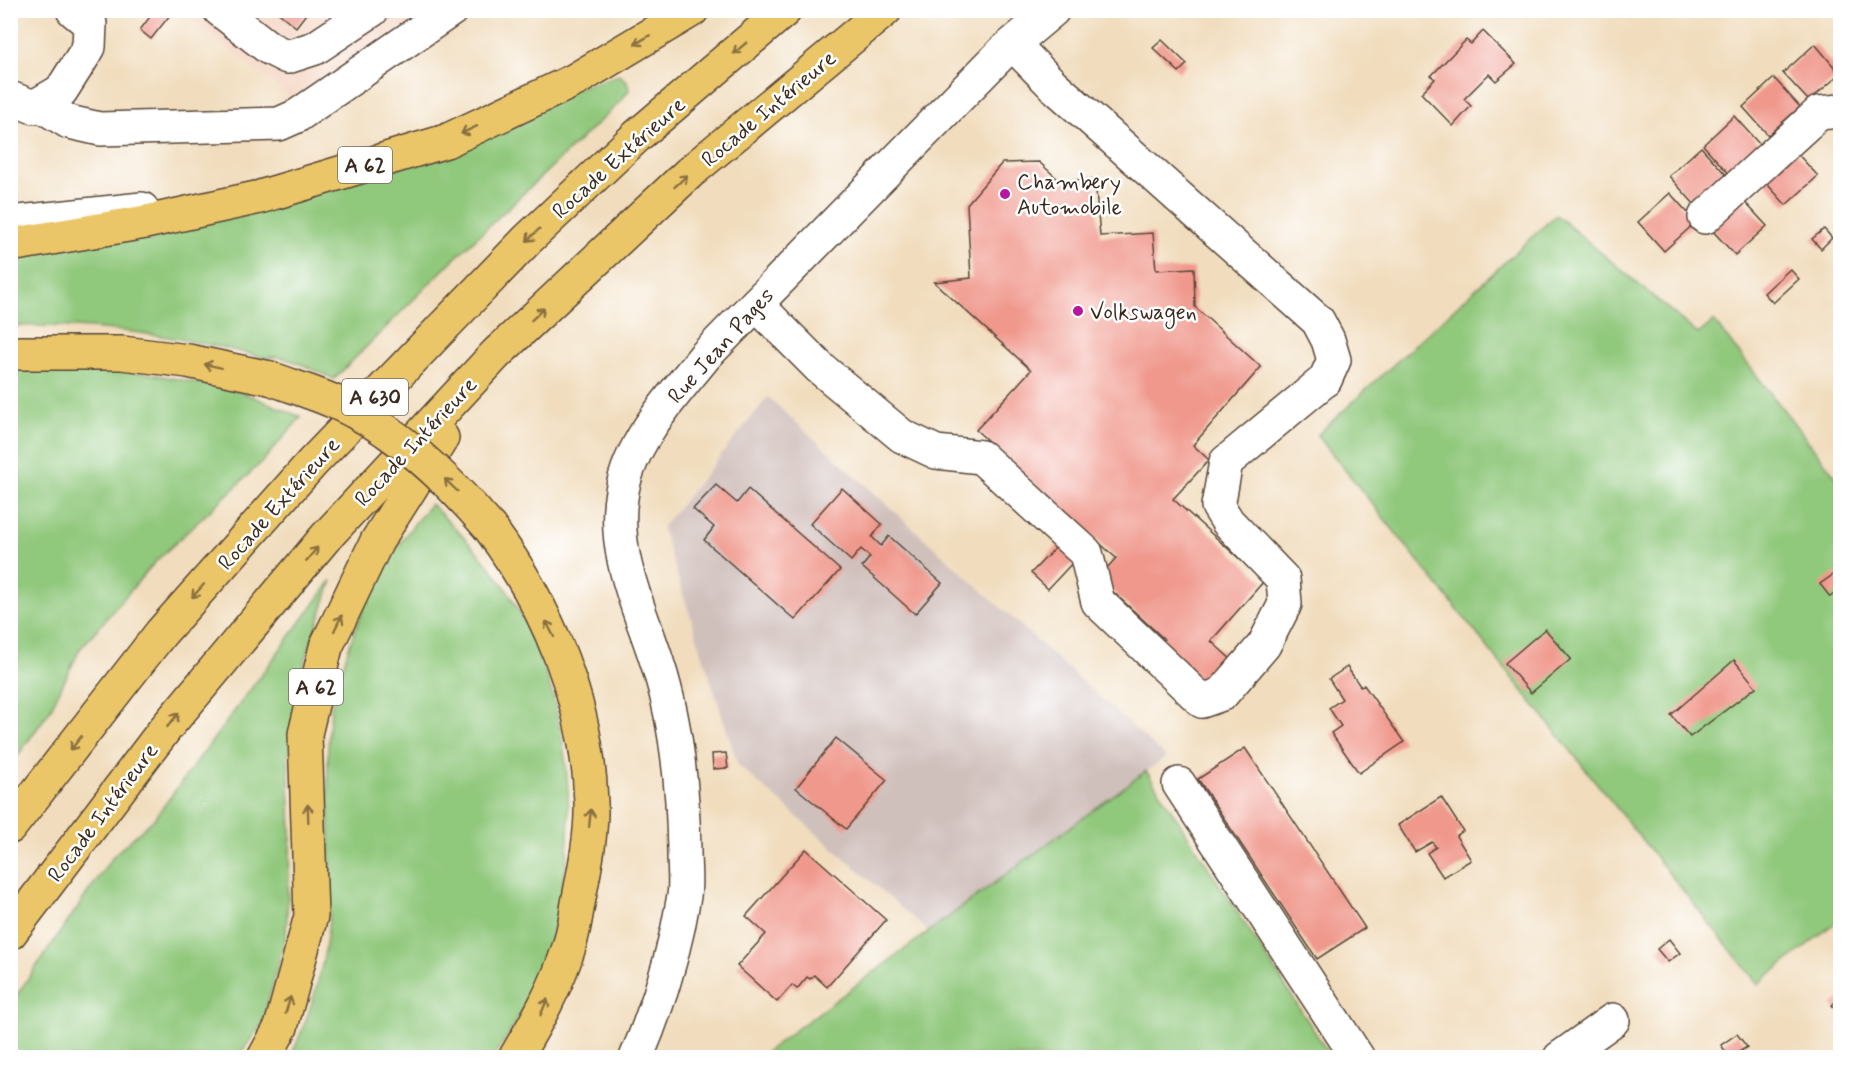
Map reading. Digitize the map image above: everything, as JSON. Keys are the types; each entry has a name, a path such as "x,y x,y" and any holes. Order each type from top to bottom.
{"highway":[{"name":"A 62","path":"10,245 146,222 260,197 446,141 575,80 693,10"},
{"name":"Rocade Extérieure","path":"10,827 161,633 313,462 528,239 637,136 785,10"},
{"name":"Rocade Intérieure","path":"10,933 180,711 325,538 496,354 689,173 885,10"},
{"path":"10,353 122,353 189,361 270,378 336,403 395,438 451,483 490,528 519,568 555,639 585,742 591,804 584,872 570,946 541,1016 515,1058"},
{"name":"A 62","path":"264,1058 281,1027 311,916 305,734 326,647 376,542 496,354"}],"street":[{"path":"25,101 61,91 88,47 90,24 74,10"},
{"path":"220,10 269,48 287,57 315,48 372,10"},
{"path":"25,101 69,122 100,129 279,124 297,117 451,10"},
{"name":"Rue Jean Pages","path":"636,1058 670,962 685,894 684,819 677,748 658,663 629,587 620,532 622,490 636,453 664,406 705,356 1013,44 1053,10"},
{"path":"756,304 820,368 902,436 936,452 981,457 1086,552 1098,602 1202,701 1222,694 1264,645 1285,604 1283,579 1228,522 1218,506 1226,462 1325,380 1334,360 1328,340 1318,321 1053,85 1013,44"},
{"path":"1705,217 1819,113 1840,111"},
{"path":"10,222 260,197"},
{"path":"1179,784 1358,1058"},
{"path":"1560,1058 1613,1020"}],"shaded area":[{"path":"180,11 426,11 295,101"},
{"path":"768,397 1166,757 929,932 738,765 662,528"}],"green space":[{"path":"619,75 627,81 629,90 621,101 451,262 334,379 280,357 261,357 168,337 106,329 11,326 10,253 64,247"},
{"path":"1556,215 1698,334 1714,321 1840,482 1840,919 1758,984 1317,435"},
{"path":"44,365 152,374 239,391 301,417 262,462 155,562 80,649 49,712 11,765 11,367"},
{"path":"431,504 484,560 511,597 537,651 556,709 566,769 568,830 562,891 548,950 525,1006 493,1057 290,1058 316,990 327,937 331,867 328,762 333,699 359,620 377,580 401,542"},
{"path":"332,580 303,667 288,758 291,833 286,936 262,1024 238,1057 11,1058 11,1003 114,855 154,819"},
{"path":"1146,771 1331,1057 759,1057"}],"building":[{"path":"155,10 174,10 151,39 140,30"},
{"path":"275,10 309,10 296,27"},
{"path":"1483,31 1516,64 1496,81 1489,74 1464,99 1471,106 1453,126 1421,93 1435,79 1431,76 1466,40 1471,44"},
{"path":"1162,40 1187,64 1179,72 1153,48"},
{"path":"1815,44 1840,74 1809,101 1783,73"},
{"path":"1774,78 1800,107 1768,135 1743,107"},
{"path":"1734,116 1760,145 1729,174 1703,145"},
{"path":"1701,147 1727,176 1695,205 1669,176"},
{"path":"1792,148 1818,176 1786,205 1760,176"},
{"path":"1039,162 1060,181 1095,179 1100,236 1153,233 1156,270 1194,268 1195,307 1261,367 1193,445 1209,460 1173,499 1264,581 1211,641 1235,663 1210,691 1158,646 1164,639 1098,578 1116,558 976,430 1031,370 934,282 971,278 967,204 1002,163"},
{"path":"1670,193 1696,222 1664,251 1638,222"},
{"path":"1741,198 1767,226 1735,255 1709,227"},
{"path":"1824,229 1832,238 1821,249 1812,239"},
{"path":"1790,269 1799,279 1773,303 1764,293"},
{"path":"716,485 737,503 748,489 840,570 795,620 704,540 714,527 693,509"},
{"path":"842,488 882,524 872,537 881,546 889,536 942,583 915,614 862,567 870,557 861,549 851,561 810,524"},
{"path":"1059,544 1075,560 1048,589 1031,573"},
{"path":"1837,572 1840,577 1840,589 1830,597 1820,584"},
{"path":"1545,629 1571,659 1531,693 1505,663"},
{"path":"1734,660 1756,687 1690,737 1671,715"},
{"path":"1347,667 1360,686 1364,685 1404,742 1359,773 1331,733 1341,726 1329,708 1342,699 1329,679"},
{"path":"836,738 887,780 846,829 796,788"},
{"path":"1245,748 1365,928 1317,959 1198,779"},
{"path":"726,753 728,768 713,769 712,754"},
{"path":"1441,797 1463,831 1456,836 1471,860 1443,877 1427,853 1436,847 1432,842 1415,852 1398,825"},
{"path":"806,849 886,920 827,987 814,975 810,979 807,977 797,989 792,985 777,1002 737,966 766,934 746,916"},
{"path":"1669,939 1680,953 1668,962 1657,949"},
{"path":"1840,998 1840,1015 1832,1005"},
{"path":"1737,1034 1747,1047 1730,1058 1721,1045"}],"place":[{"name":"Chambery Automobile","path":"1005,194"},
{"name":"Volkswagen","path":"1078,311"}]}
